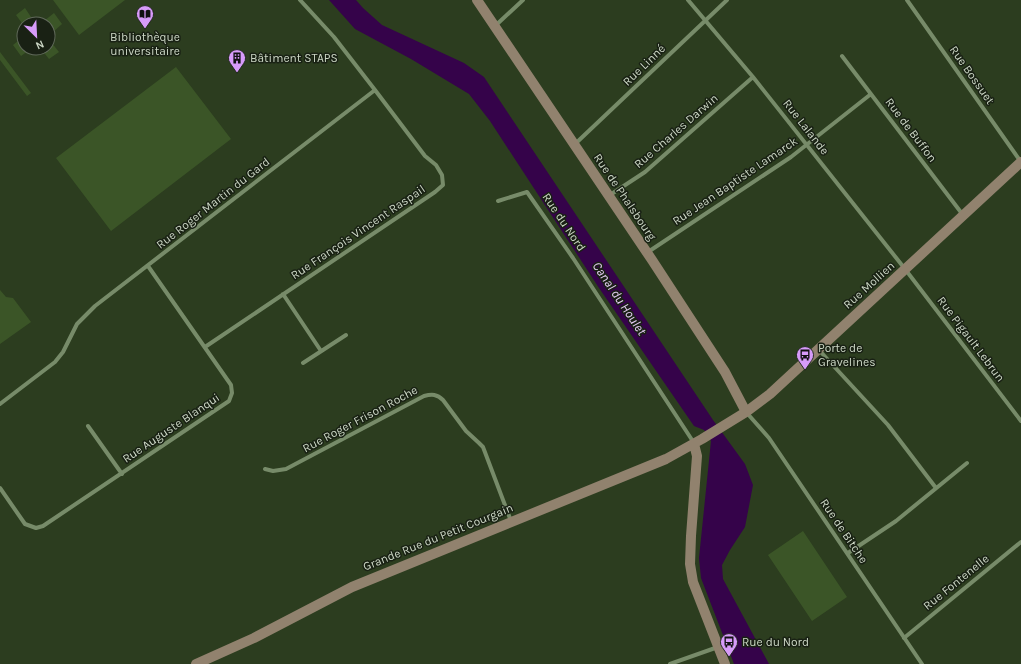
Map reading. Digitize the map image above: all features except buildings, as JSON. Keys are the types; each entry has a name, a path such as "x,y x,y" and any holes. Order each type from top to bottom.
{"street":[{"path":"300,0 334,37 375,90"},
{"name":"Rue de Phalsbourg","path":"477,0 609,195 730,380 746,412"},
{"path":"495,26 523,0"},
{"name":"Rue Lalande","path":"688,0 753,77 905,269"},
{"name":"Rue Linné","path":"574,145 727,0"},
{"name":"Rue Bossuet","path":"907,0 1021,162"},
{"name":"Rue de Buffon","path":"842,56 964,216"},
{"name":"Rue Charles Darwin","path":"609,195 645,172 753,77"},
{"name":"Rue Roger Martin du Gard","path":"0,404 55,362 63,352 77,324 88,313 375,90"},
{"name":"Rue François Vincent Raspail","path":"205,348 436,192 443,185 442,175 436,165 426,156 375,90"},
{"name":"Rue Jean Baptiste Lamarck","path":"647,253 807,145 871,94"},
{"name":"Rue Mollien","path":"706,437 746,412 770,394 1021,162"},
{"name":"Rue du Nord","path":"498,201 527,192 685,428 694,444 697,456 690,564 693,582 725,664"},
{"name":"Rue Auguste Blanqui","path":"0,488 23,522 28,526 36,528 46,524 122,474 229,401 232,393 230,385 148,266"},
{"name":"Rue Pigault Lebrun","path":"905,269 1021,421"},
{"path":"283,294 321,351"},
{"path":"303,364 346,335"},
{"path":"818,349 888,425 936,488"},
{"name":"Rue Roger Frison Roche","path":"265,469 280,471 286,469 424,396 434,394 443,400 466,431 480,442 511,522"},
{"name":"Rue de Bitche","path":"746,412 769,438 922,664"},
{"path":"88,426 122,474"},
{"name":"Grande Rue du Petit Courgain","path":"196,664 254,638 345,590 666,459 706,437"},
{"path":"848,553 887,528 967,463"},
{"name":"Rue Fontenelle","path":"904,638 1021,542"},
{"path":"670,664 718,646"}],"green space":[{"path":"53,0 125,0 79,35"},
{"path":"25,8 30,16 17,16 16,15"},
{"path":"54,13 62,24 56,29 56,16 50,16"},
{"path":"0,52 31,93 27,96 0,60"},
{"path":"47,56 53,56 49,59"},
{"path":"176,67 231,139 111,231 56,158"},
{"path":"0,290 6,297 13,298 31,322 0,344"},
{"path":"803,531 847,597 812,621 768,555"}],"water":[{"name":"Canal du Houlet","path":"329,0 356,0 382,25 464,63 484,77 713,420 745,464 753,485 745,527 722,565 723,579 769,664 734,664 701,578 699,558 711,441 704,430 694,426 599,288 490,121 469,94 411,59 355,29"}],"place":[{"name":"Bibliothèque universitaire","path":"145,29"},
{"name":"Bâtiment STAPS","path":"237,73"},
{"name":"Porte de Gravelines","path":"805,370"},
{"name":"Rue du Nord","path":"729,657"}]}
